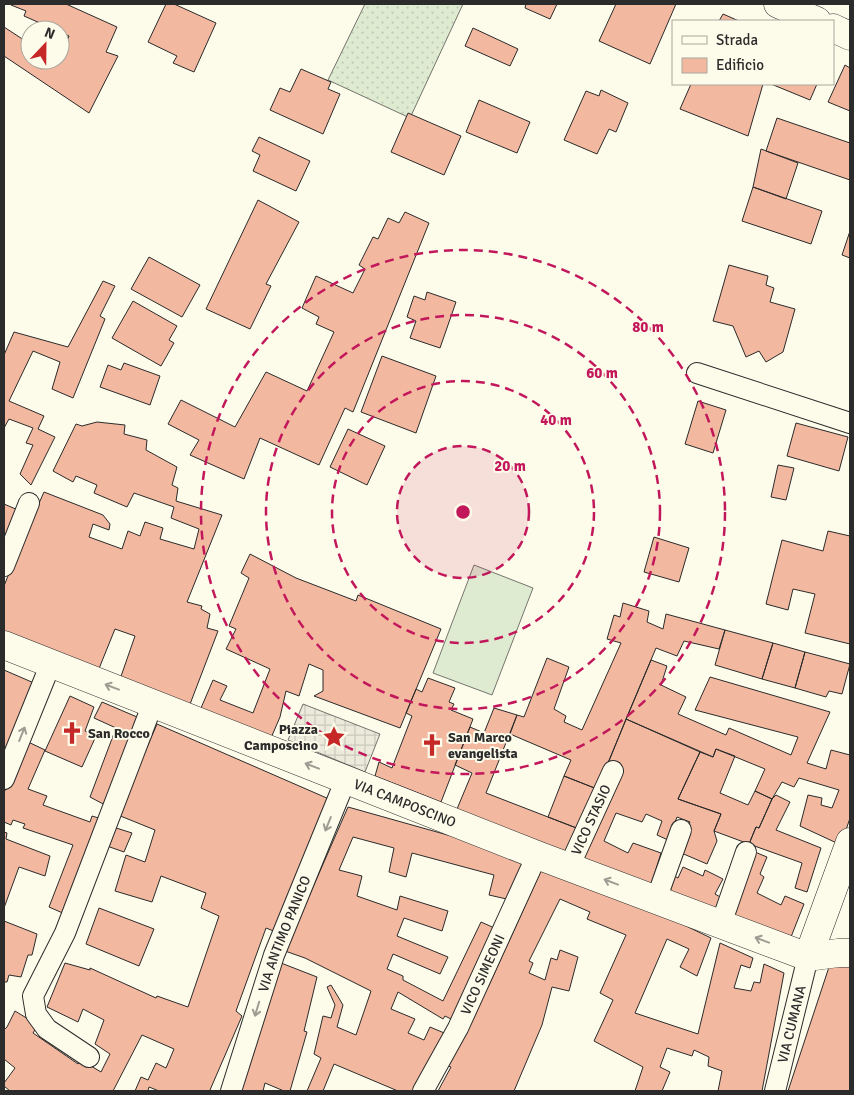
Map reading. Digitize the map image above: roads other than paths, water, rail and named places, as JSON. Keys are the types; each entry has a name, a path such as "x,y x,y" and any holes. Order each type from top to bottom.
{"street":[{"path":"778,4 815,20"},
{"path":"834,28 850,36"},
{"path":"697,373 850,423"},
{"path":"4,566 29,503"},
{"name":"VIA CAMPOSCINO","path":"4,645 537,855 808,957"},
{"path":"4,779 51,663"},
{"path":"89,1057 47,1029 36,1014 33,996 65,933 153,703"},
{"name":"VICO STASIO","path":"569,867 613,771"},
{"name":"VIA ANTIMO PANICO","path":"231,1091 274,955 346,779"},
{"path":"656,900 682,830"},
{"path":"850,842 808,957 850,953"},
{"path":"721,924 746,852"},
{"name":"VICO SIMEONI","path":"424,1091 458,1028 537,855"},
{"name":"VIA CUMANA","path":"775,1091 808,957"}],"place":[{"name":"San Rocco","path":"72,733"},
{"name":"Piazza Camposcino","path":"334,737"},
{"name":"San Marco evangelista","path":"432,745"}]}
